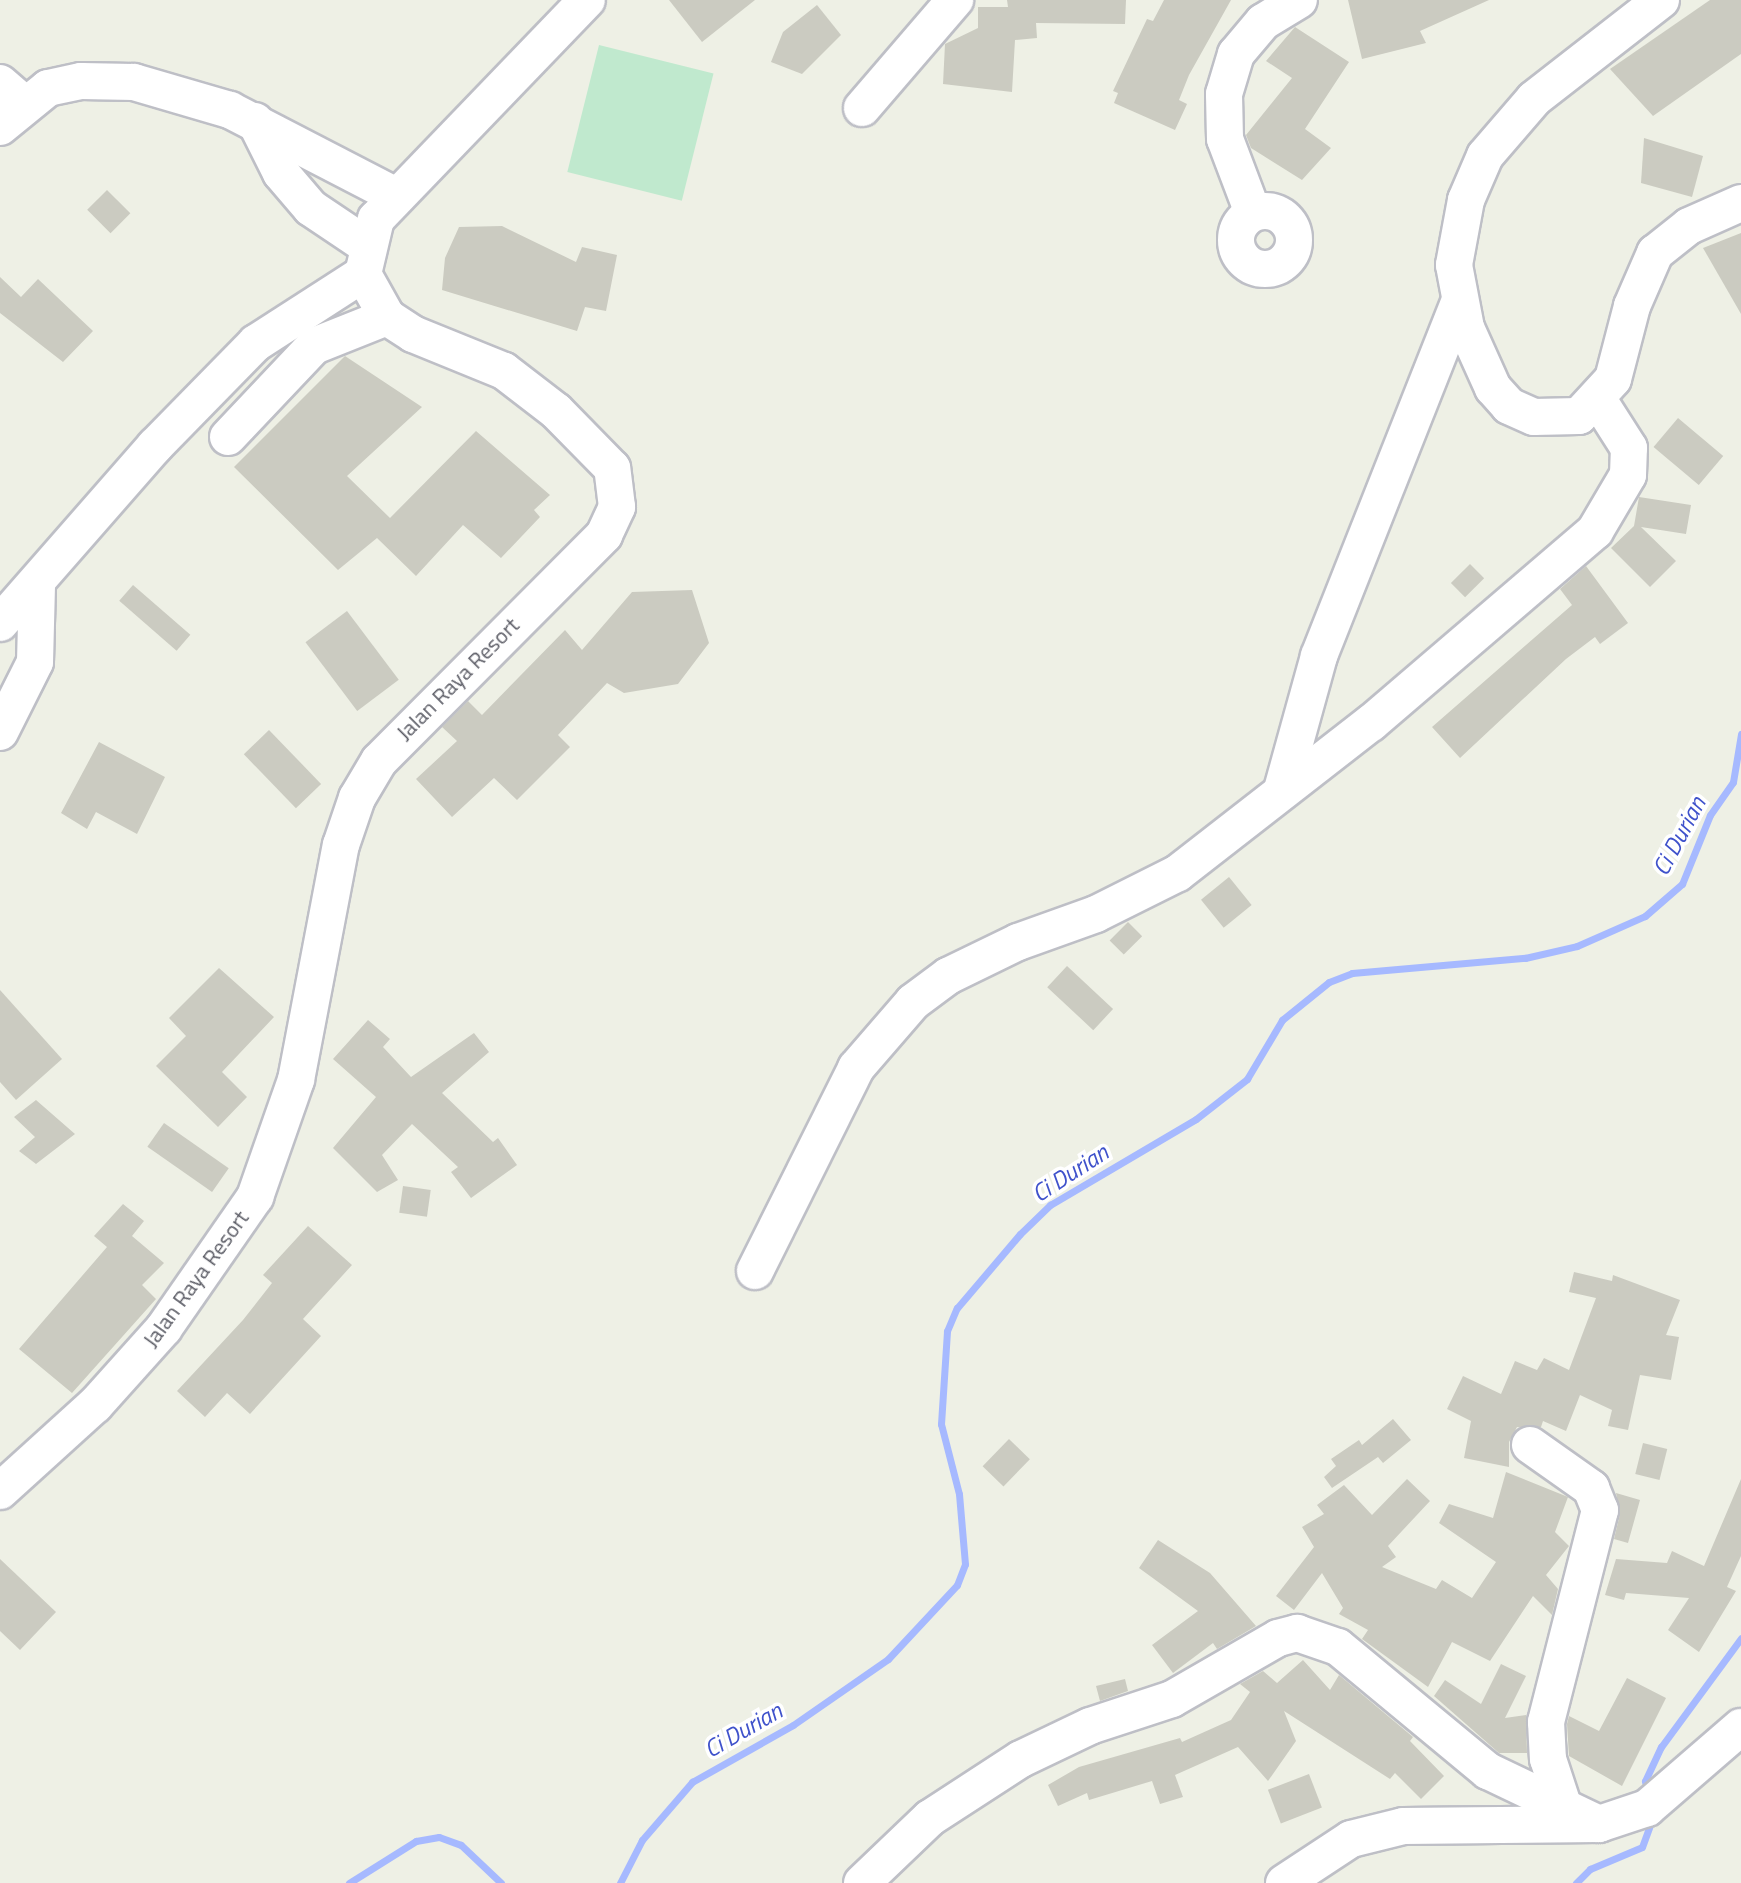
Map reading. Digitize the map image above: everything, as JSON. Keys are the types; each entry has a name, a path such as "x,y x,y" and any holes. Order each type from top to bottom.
{"street":[{"path":"0,623 155,446 256,343 365,260 376,219 587,0"},
{"path":"862,108 909,46 955,0"},
{"path":"1253,213 1225,139 1224,94 1236,54 1263,22 1299,0"},
{"path":"1661,0 1534,99 1485,156 1457,235 1458,305 1479,360 1509,406 1558,419 1579,416 1599,401 1622,358 1632,306 1655,253 1689,226 1741,203"},
{"path":"8,105 48,88 81,81 134,82 255,121 396,196"},
{"path":"228,437 314,346 387,317 365,260 311,208 281,173 255,121"},
{"path":"1283,786 1319,656 1458,305"},
{"name":"Jalan Raya Resort","path":"0,1491 95,1405 164,1328 255,1197 296,1080 341,845 379,761 604,535 617,507 612,468 556,411 504,371 413,334 387,317"},
{"path":"755,1271 856,1068 913,1002 948,976 1018,942 1149,891 1283,786 1371,723 1595,531 1628,475 1629,448 1599,401"},
{"path":"0,732 35,662 37,584"},
{"path":"1530,1445 1591,1488 1600,1510 1546,1722 1548,1759 1565,1811"},
{"path":"862,1883 930,1818 1021,1759 1090,1726 1172,1699 1278,1638 1297,1633 1338,1647 1464,1753 1565,1811 1599,1824"},
{"path":"1284,1883 1351,1839 1403,1826 1599,1824 1647,1808 1677,1788 1741,1727"}],"green space":[{"path":"599,45 713,74 682,201 567,172"}],"building":[{"path":"669,0 755,0 702,42"},
{"path":"1007,0 1126,0 1125,24 1036,23 1037,38 1015,40 1012,92 943,84 945,44 978,28 978,7 1008,7"},
{"path":"1164,0 1231,0 1189,75 1179,100 1187,104 1175,130 1114,103 1118,93 1113,91 1147,19 1153,21"},
{"path":"1348,0 1489,0 1420,31 1426,43 1362,59"},
{"path":"1710,0 1741,0 1741,54 1653,116 1610,69"},
{"path":"817,5 841,35 802,74 771,62 783,32"},
{"path":"1295,27 1349,62 1305,129 1331,148 1302,180 1251,148 1246,135 1292,78 1266,61"},
{"path":"1644,138 1703,156 1692,197 1641,183"},
{"path":"107,190 130,213 111,233 87,210"},
{"path":"502,226 576,262 582,247 617,255 606,311 585,307 577,331 442,290 445,258 459,227"},
{"path":"1741,233 1741,314 1703,248"},
{"path":"0,277 21,297 38,279 93,331 63,362 0,313"},
{"path":"345,356 422,407 347,476 390,518 476,431 550,495 534,510 540,517 501,558 463,525 416,576 377,538 338,570 234,467"},
{"path":"1678,418 1723,456 1699,485 1654,447"},
{"path":"1639,497 1691,505 1686,534 1641,527 1676,561 1650,587 1611,548 1634,526"},
{"path":"1470,564 1484,578 1465,597 1451,583"},
{"path":"1586,566 1628,623 1600,644 1595,637 1566,659 1460,758 1432,727 1572,605 1560,589"},
{"path":"133,585 190,635 177,651 119,601"},
{"path":"692,590 709,643 678,684 624,693 607,683 558,735 570,747 517,800 494,778 452,817 416,779 457,741 442,727 468,701 482,715 565,630 582,650 632,592"},
{"path":"347,611 399,680 357,711 305,642"},
{"path":"269,730 321,784 296,808 244,754"},
{"path":"99,742 165,777 137,834 96,812 87,829 61,813"},
{"path":"1229,877 1252,905 1224,928 1201,900"},
{"path":"1128,922 1142,936 1124,955 1110,940"},
{"path":"1067,966 1113,1009 1093,1030 1047,987"},
{"path":"219,968 274,1017 222,1072 247,1097 218,1127 156,1066 186,1036 169,1018"},
{"path":"0,990 62,1059 16,1100 0,1082"},
{"path":"368,1020 390,1039 383,1047 411,1077 474,1033 489,1052 442,1093 493,1142 498,1138 517,1165 471,1198 451,1172 458,1167 412,1124 382,1155 398,1180 377,1192 333,1148 376,1097 333,1059"},
{"path":"36,1100 75,1134 36,1164 19,1151 35,1137 14,1117"},
{"path":"164,1123 229,1168 212,1192 147,1147"},
{"path":"403,1186 431,1190 427,1217 399,1213"},
{"path":"123,1204 144,1221 132,1236 164,1263 142,1285 156,1299 72,1393 19,1349 107,1247 94,1236"},
{"path":"308,1226 352,1265 303,1319 321,1336 250,1414 227,1393 205,1417 177,1391 243,1320 272,1283 263,1275"},
{"path":"1574,1272 1612,1281 1613,1275 1680,1300 1666,1335 1679,1337 1671,1380 1640,1375 1628,1430 1608,1426 1612,1410 1580,1395 1566,1431 1543,1421 1541,1427 1517,1427 1509,1442 1509,1467 1464,1458 1471,1421 1447,1409 1463,1376 1501,1394 1515,1361 1537,1370 1544,1358 1569,1370 1596,1298 1569,1292"},
{"path":"1393,1419 1411,1440 1383,1463 1378,1457 1332,1488 1324,1477 1336,1466 1331,1459 1359,1440 1362,1445"},
{"path":"1009,1439 1030,1459 1003,1486 983,1466"},
{"path":"1643,1443 1667,1449 1660,1480 1635,1474"},
{"path":"1506,1472 1568,1497 1555,1532 1569,1546 1546,1575 1558,1589 1552,1615 1533,1596 1490,1661 1452,1642 1428,1687 1362,1639 1368,1630 1339,1614 1343,1608 1322,1573 1294,1610 1276,1596 1314,1547 1302,1527 1324,1514 1317,1505 1344,1485 1372,1515 1407,1479 1430,1501 1388,1546 1396,1557 1382,1567 1436,1589 1442,1580 1472,1598 1496,1562 1439,1523 1449,1504 1493,1518"},
{"path":"1741,1479 1741,1556 1727,1587 1736,1591 1699,1652 1668,1630 1689,1598 1626,1593 1624,1600 1605,1595 1616,1559 1667,1563 1672,1551 1704,1566"},
{"path":"1616,1493 1640,1500 1628,1543 1614,1539 1620,1514"},
{"path":"1158,1540 1210,1573 1256,1626 1217,1649 1213,1643 1173,1673 1152,1645 1198,1611 1139,1568"},
{"path":"0,1559 56,1612 20,1650 0,1631"},
{"path":"1303,1660 1330,1690 1339,1675 1413,1737 1410,1741 1444,1776 1421,1799 1395,1773 1390,1779 1284,1711 1296,1741 1268,1781 1238,1747 1175,1775 1183,1797 1160,1804 1152,1781 1089,1800 1087,1793 1058,1806 1048,1785 1079,1767 1180,1738 1182,1742 1231,1720 1250,1692 1240,1684 1263,1671 1277,1683"},
{"path":"1501,1664 1526,1676 1505,1718 1526,1715 1527,1753 1499,1753 1434,1696 1445,1680 1481,1704"},
{"path":"1627,1678 1666,1698 1622,1786 1569,1756 1567,1724 1569,1716 1599,1731"},
{"path":"1125,1679 1128,1691 1100,1701 1096,1686"},
{"path":"1309,1774 1322,1808 1281,1823 1268,1790"}],"waterway":[{"name":"Ci Durian","path":"620,1883 642,1840 692,1782 793,1725 888,1659 957,1585 965,1564 959,1494 941,1424 947,1331 957,1308 1020,1234 1050,1205 1196,1119 1247,1079 1282,1020 1329,982 1352,973 1525,958 1577,946 1645,916 1682,884 1710,815 1733,782 1741,734"},
{"path":"1647,1792 1645,1781 1661,1747 1741,1638"},
{"path":"1576,1883 1590,1869 1642,1847 1652,1820"},
{"name":"Ci Durian","path":"349,1883 416,1841 439,1837 461,1845 501,1883"}]}
